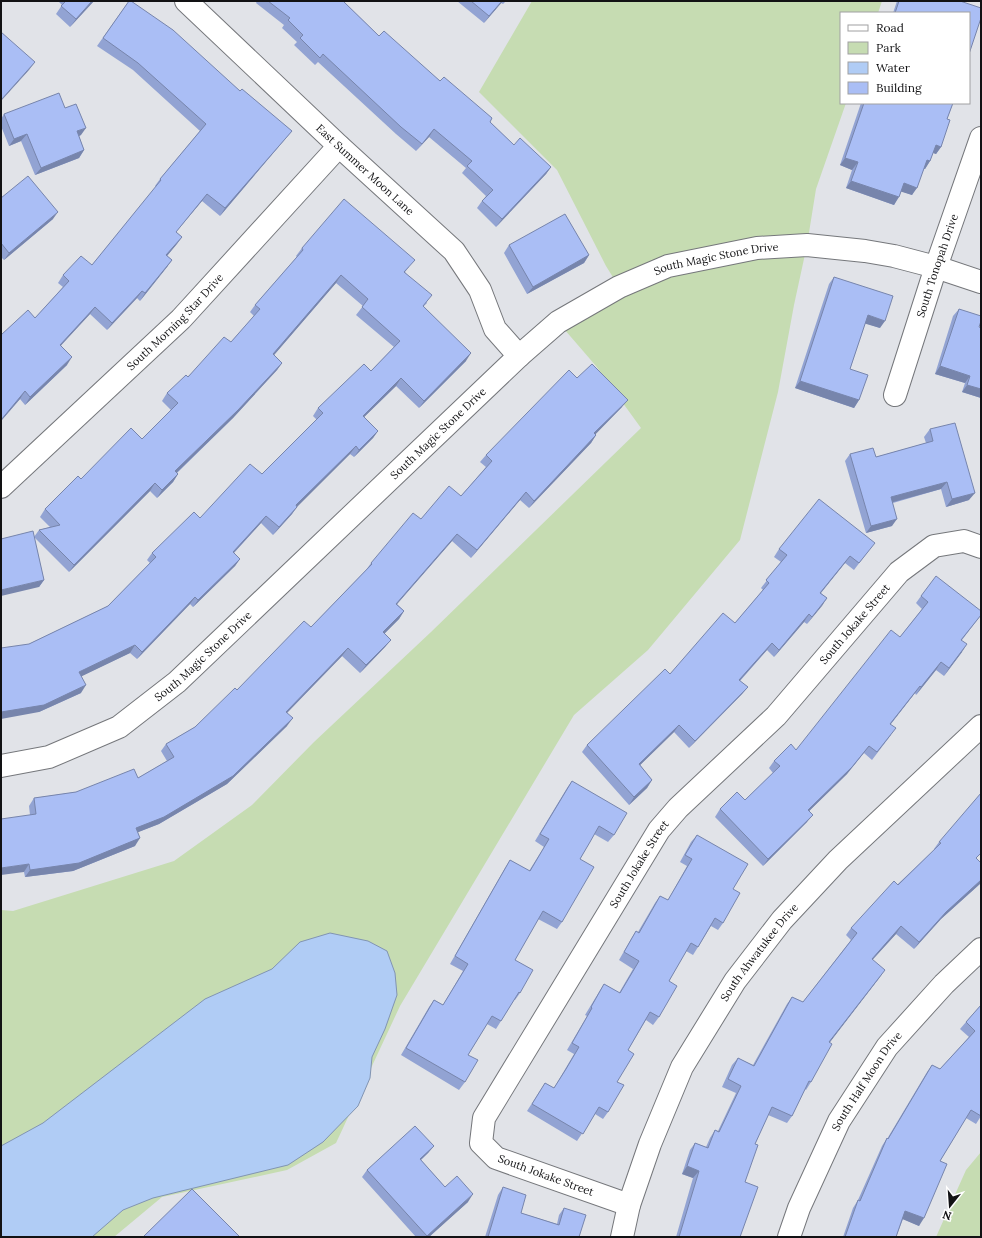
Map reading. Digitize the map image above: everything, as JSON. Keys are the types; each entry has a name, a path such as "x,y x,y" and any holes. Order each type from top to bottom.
{"street":[{"name":"East Summer Moon Lane","path":"186,1 339,146 454,252 480,290 495,329 519,356"},
{"name":"South Tonopah Drive","path":"895,395 936,267 981,138"},
{"name":"South Morning Star Drive","path":"1,488 181,319 339,146"},
{"name":"South Magic Stone Drive","path":"1,766 49,757 120,727 177,682 519,356 558,322 619,287 668,266 757,248 807,245 894,256 936,267 981,282"},
{"name":"South Jokake Street","path":"629,1205 496,1158 481,1143 484,1118 659,830 678,808 776,716 899,572 934,546 964,541 981,547"},
{"name":"South Ahwatukee Drive","path":"622,1237 629,1205 650,1144 682,1067 735,981 782,920 838,860 981,726"},
{"name":"South Half Moon Drive","path":"789,1237 798,1208 839,1121 888,1048 944,984 981,949"}],"green space":[{"path":"532,1 882,1 878,12 840,12 840,104 846,104 816,189 807,245 778,392 740,540 648,650 574,715 400,1006 336,1143 287,1170 162,1197 114,1237 1,1237 1,910 13,911 174,861 252,805 314,742 431,632 641,428 596,366 558,322 619,287 606,266 557,170 479,92"},
{"path":"981,1152 981,1237 936,1237 966,1170"}],"water":[{"path":"330,933 368,941 387,951 395,973 397,995 385,1029 372,1057 370,1078 358,1106 323,1142 288,1165 153,1198 123,1210 92,1237 1,1237 1,1146 43,1123 205,999 272,969 300,942"}],"building":[{"path":"66,1 92,1 76,19 61,6"},
{"path":"129,1 173,30 240,91 242,89 292,131 225,208 207,194 176,232 182,237 166,255 172,260 145,293 142,291 112,323 95,307 60,345 72,357 30,397 25,391 1,420 1,335 28,310 35,318 69,281 63,275 81,256 92,265 206,124 138,63 103,38"},
{"path":"268,1 343,1 379,36 384,31 440,81 444,77 492,118 490,122 514,145 520,138 551,167 502,219 482,201 493,190 467,166 472,161 434,129 422,144 401,127 323,54 320,58 300,38 303,35 288,20 290,18"},
{"path":"471,1 502,1 489,16"},
{"path":"899,1 960,1 981,8 981,18 970,51 970,12 895,12"},
{"path":"1,32 35,62 1,100"},
{"path":"59,93 65,108 76,104 86,128 77,131 84,150 41,168 27,134 14,139 4,114"},
{"path":"864,104 953,104 947,119 950,120 941,147 936,145 930,161 927,160 917,188 904,183 899,197 851,181 858,162 845,158"},
{"path":"28,176 58,212 9,253 1,243 1,198"},
{"path":"344,199 415,260 404,272 432,295 423,306 471,353 424,401 401,378 363,416 378,431 359,450 356,446 296,505 297,507 279,527 266,516 233,552 240,559 198,600 195,597 142,652 135,645 79,672 86,685 44,705 1,712 1,648 29,644 108,606 156,557 152,553 194,512 200,518 250,464 262,474 323,413 318,408 364,364 371,371 400,341 362,307 368,299 341,275 273,354 282,363 238,410 175,471 178,474 162,490 155,483 74,565 39,530 60,525 45,509 78,476 81,479 131,428 142,439 178,403 167,393 186,375 188,377 224,337 231,342 260,309 255,305 303,250 302,248"},
{"path":"565,214 589,255 533,287 509,245"},
{"path":"834,277 893,296 885,321 868,315 850,369 868,375 859,400 800,381"},
{"path":"959,309 981,316 979,327 981,328 981,389 967,385 970,376 940,366"},
{"path":"592,364 628,400 594,433 596,435 534,501 526,492 477,550 457,534 396,604 404,611 383,632 391,640 366,665 348,648 286,712 293,718 233,776 164,817 136,828 140,838 79,863 30,870 29,864 1,868 1,819 36,814 34,798 76,792 134,769 138,778 174,757 166,744 195,727 235,688 237,690 304,621 311,627 372,564 371,563 413,513 421,519 449,486 461,496 492,461 486,455 569,370 577,378"},
{"path":"955,423 975,493 952,499 947,482 891,497 897,519 871,526 850,454 873,448 876,457 933,441 930,429"},
{"path":"819,499 875,543 859,563 850,556 820,593 827,598 812,617 809,614 779,650 772,643 739,680 748,687 695,741 679,725 639,764 652,780 634,797 587,745 665,669 670,674 723,613 735,623 769,583 766,580 787,555 779,549"},
{"path":"33,531 44,580 1,590 1,539"},
{"path":"936,576 981,611 981,615 961,640 967,644 949,668 941,662 921,687 920,686 890,724 896,728 877,752 869,746 852,767 808,810 813,815 768,859 720,809 737,792 745,800 780,766 774,761 791,744 796,750 891,630 900,637 928,602 921,596"},
{"path":"572,781 627,813 614,835 599,826 580,859 594,867 562,922 543,911 515,960 533,970 520,993 519,992 501,1021 492,1016 468,1055 478,1060 465,1082 406,1048 434,1000 443,1005 468,964 455,956 510,860 530,871 549,839 540,834"},
{"path":"981,793 981,853 976,858 981,863 981,880 946,912 919,942 901,926 872,959 885,970 829,1042 832,1044 811,1082 809,1081 792,1116 772,1107 755,1144 758,1145 745,1182 758,1187 740,1237 679,1237 699,1171 687,1166 695,1143 708,1148 715,1130 719,1132 741,1086 728,1079 738,1058 754,1066 792,997 803,1002 857,933 851,928 894,881 898,885 941,843 939,842"},
{"path":"697,835 748,864 733,889 740,893 723,923 715,918 698,947 691,943 669,981 677,986 659,1017 650,1012 628,1050 634,1054 617,1082 624,1085 608,1112 599,1107 583,1134 532,1104 545,1083 554,1088 566,1069 579,1047 572,1043 604,984 620,993 639,961 624,952 636,931 639,933 660,896 668,900 692,859 685,855"},
{"path":"981,1005 981,1116 971,1110 940,1161 947,1164 924,1218 905,1211 896,1237 845,1237 858,1200 860,1201 887,1138 888,1139 932,1065 940,1069 975,1031 966,1022"},
{"path":"415,1126 434,1146 420,1159 445,1187 457,1176 473,1194 427,1236 367,1170"},
{"path":"503,1187 526,1195 521,1213 559,1225 564,1208 586,1215 579,1237 488,1237"},
{"path":"192,1189 240,1237 143,1237"}]}
